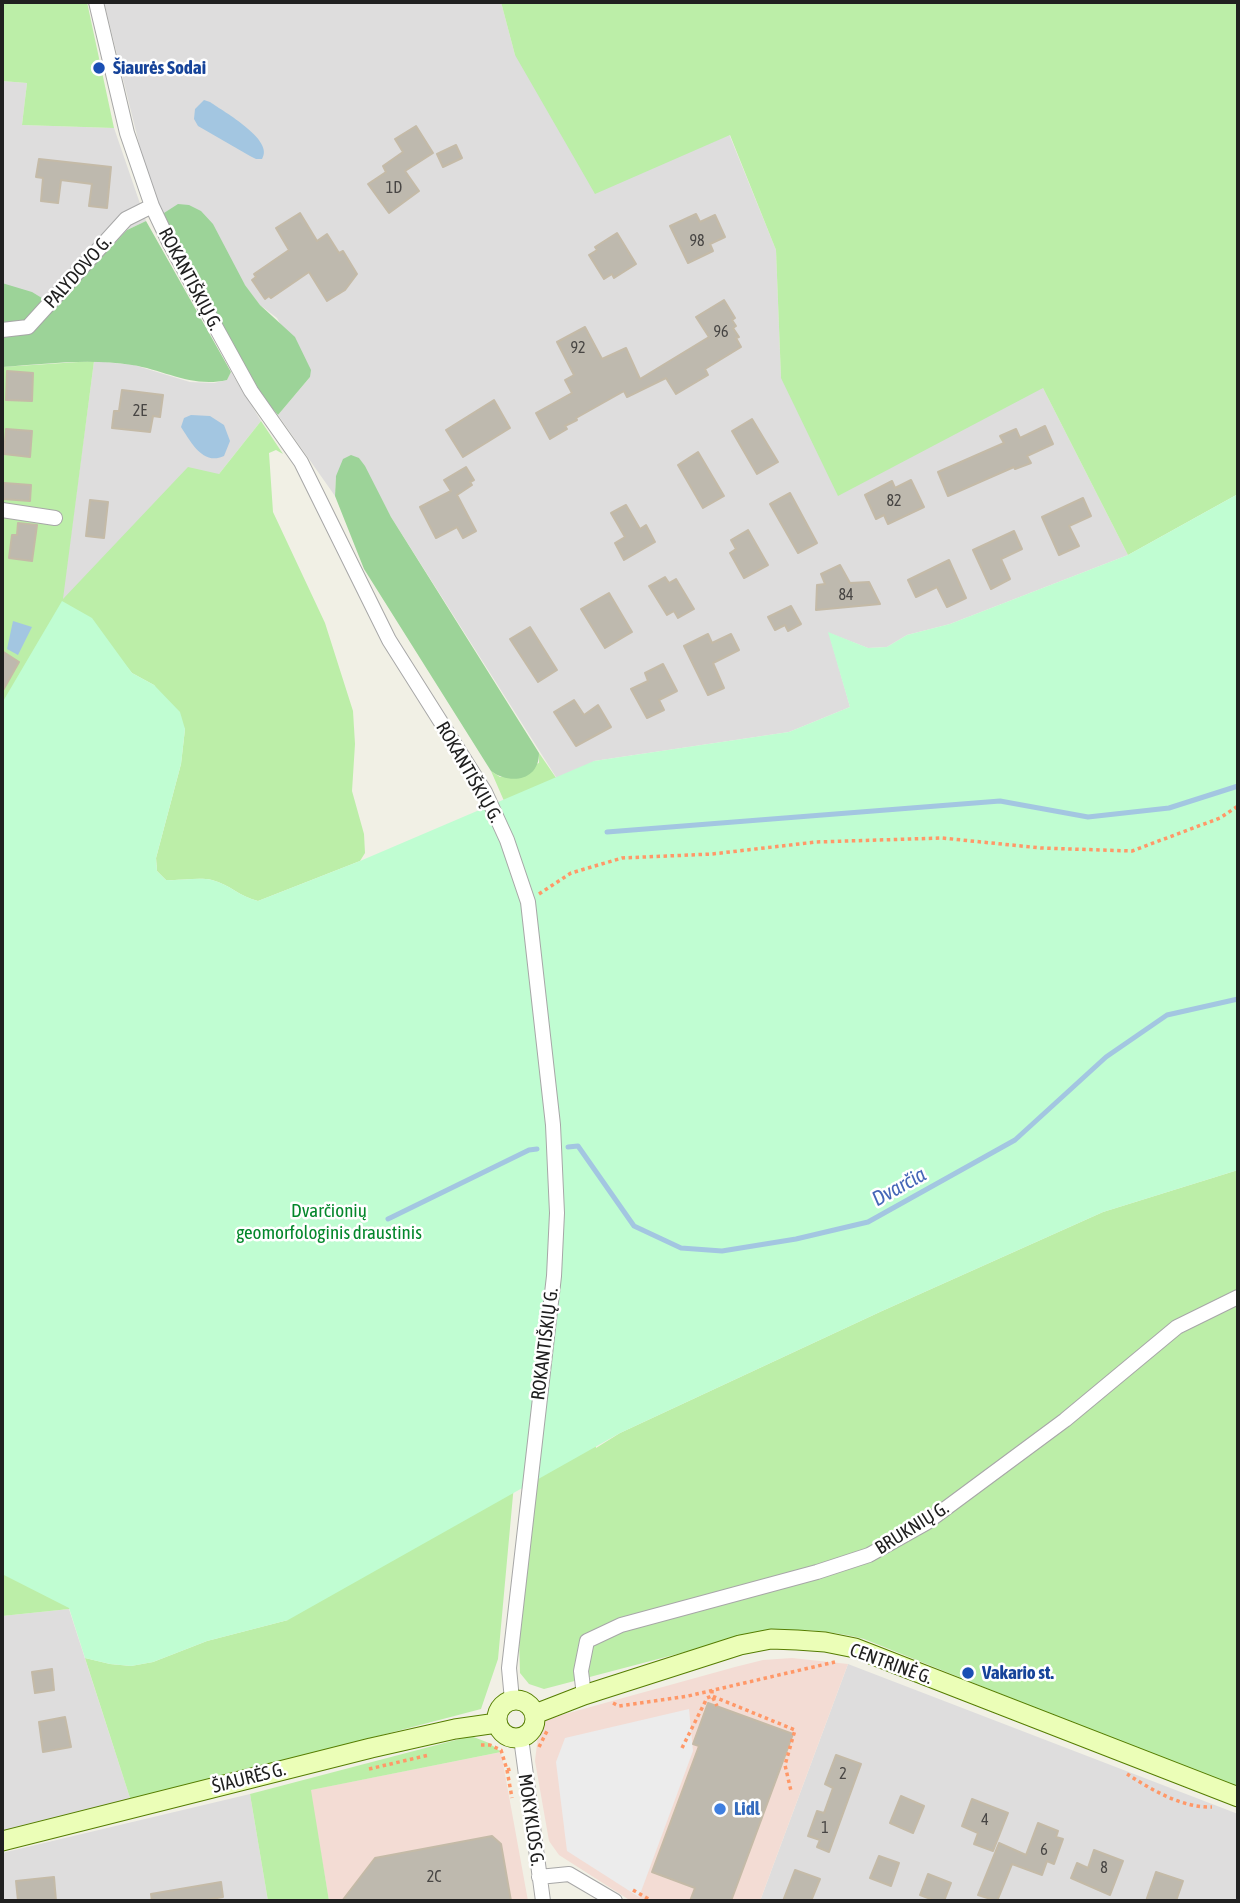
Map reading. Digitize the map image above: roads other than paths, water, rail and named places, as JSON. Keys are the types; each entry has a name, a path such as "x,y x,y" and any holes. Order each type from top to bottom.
{"main road":[{"name":"CENTRINĖ G.","path":"542,1721 584,1695 740,1645 771,1639 825,1642 855,1648 1238,1797"},
{"path":"521,1700 529,1704 542,1721 521,1738 512,1738 504,1734 498,1723 499,1710 505,1703 521,1700"},
{"name":"ŠIAURĖS G.","path":"2,1841 371,1748 455,1729 498,1723"}],"street":[{"name":"ROKANTIŠKIŲ G.","path":"96,2 127,133 152,206 170,244 251,391 301,462 389,640 485,792 507,840 528,902 553,1125 557,1213 554,1276 510,1654 512,1700"},
{"name":"PALYDOVO G.","path":"2,330 28,327 126,219 152,206"},
{"path":"2,510 55,518"},
{"name":"BRUKNIŲ G.","path":"584,1695 580,1671 587,1641 621,1625 817,1572 869,1555 926,1523 948,1507 1065,1420 1177,1327 1238,1297"},
{"name":"MOKYKLOS G.","path":"521,1738 543,1901"},
{"path":"539,1877 569,1874 615,1901"}],"water":[{"path":"204,100 236,119 255,135 264,152 262,159 250,156 198,126 194,119 195,109"},
{"path":"191,415 210,416 224,425 230,441 224,456 210,458 193,445 181,427 184,418"},
{"path":"13,621 32,627 18,655 7,649"}],"waterway":[{"path":"607,832 1000,801 1088,817 1169,808 1238,786"},
{"name":"Dvarčia","path":"568,1147 578,1146 634,1226 681,1248 722,1251 796,1239 868,1222 1015,1140 1106,1057 1167,1015 1238,999"},
{"name":"Dvarčia","path":"388,1219 529,1150 537,1149"}],"place":[{"name":"Šiaurės Sodai","path":"99,68"},
{"name":"Vakario st.","path":"968,1673"},
{"name":"Lidl","path":"720,1809"}],"park label":[{"name":"Dvarčionių geomorfologinis draustinis","path":"329,1222"}]}
